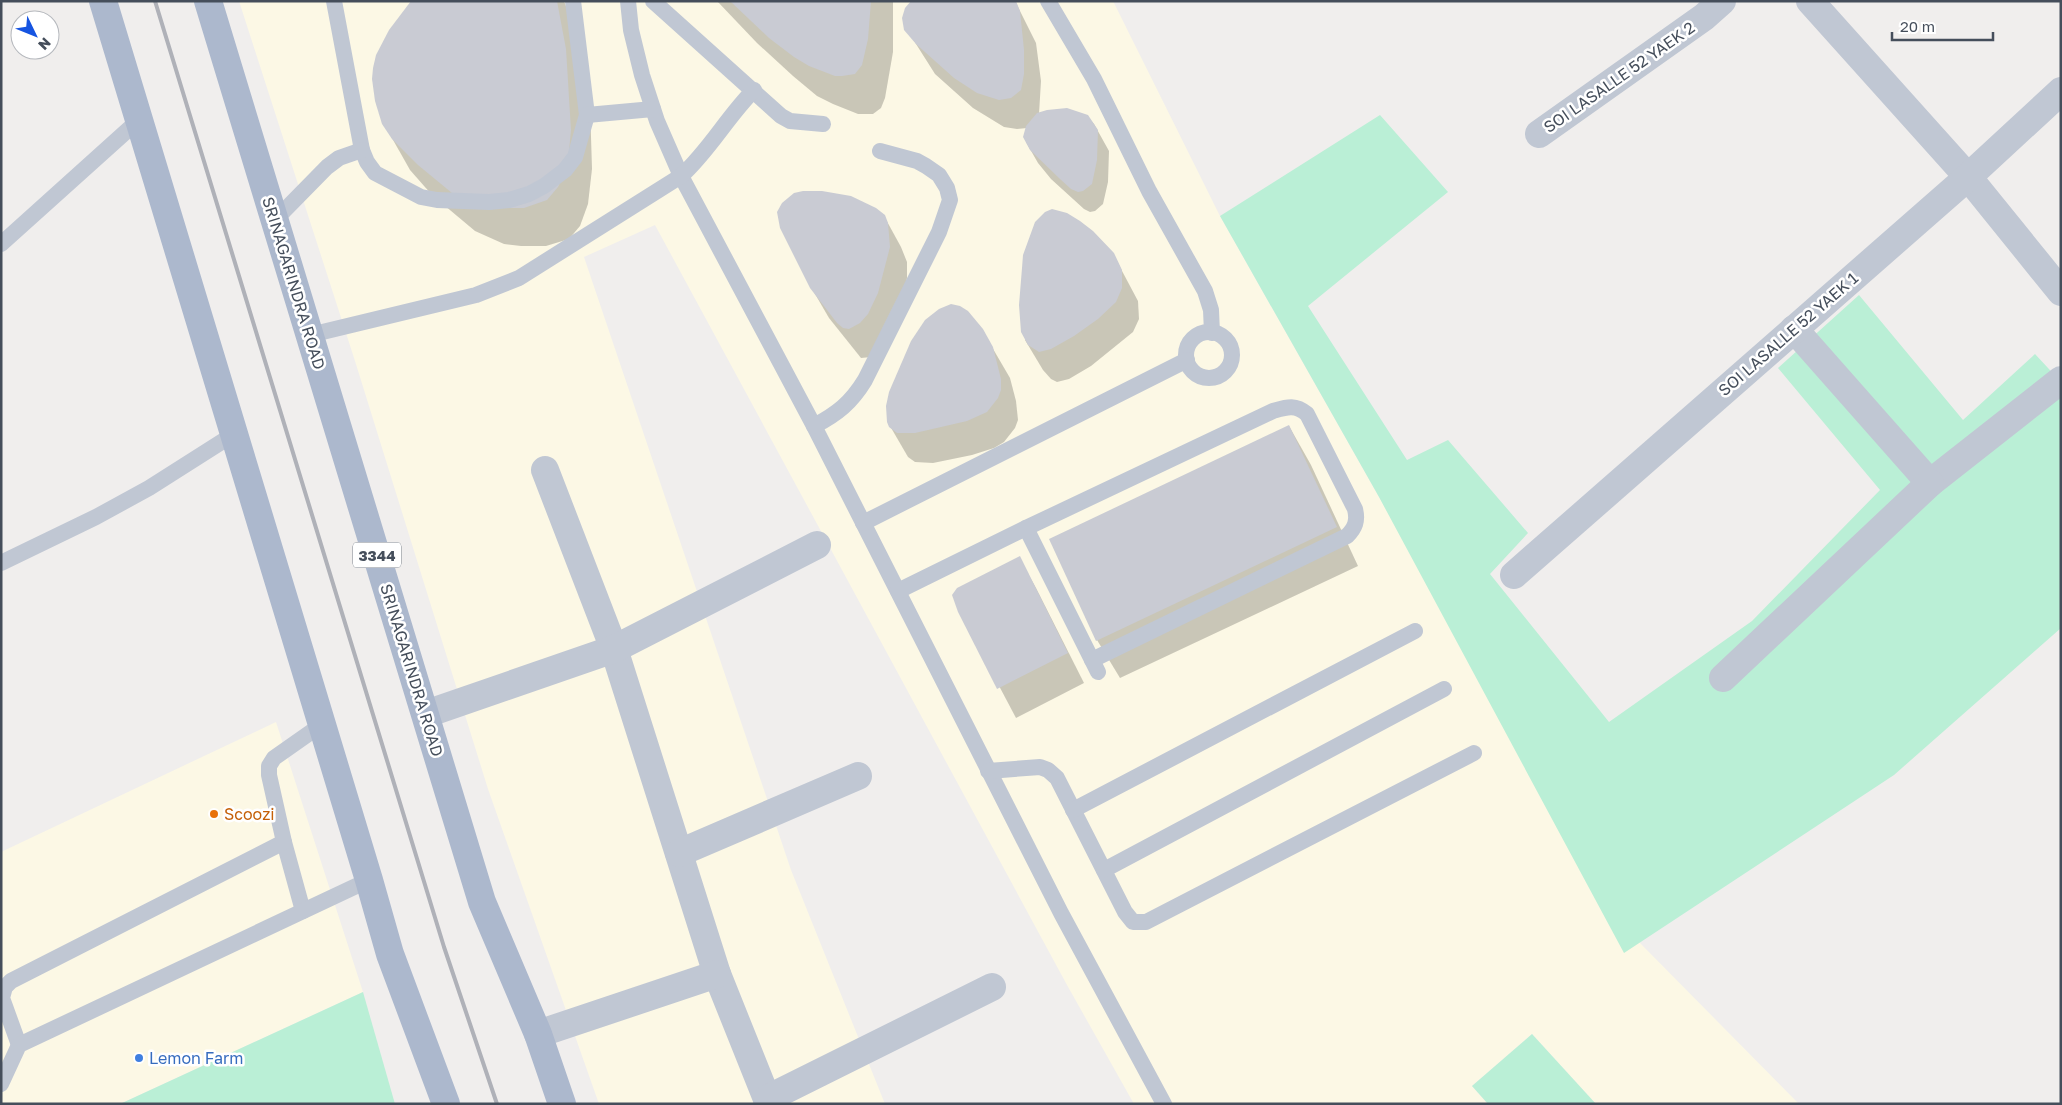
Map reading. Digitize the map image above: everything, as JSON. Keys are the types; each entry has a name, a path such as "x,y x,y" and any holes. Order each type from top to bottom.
{"main road":[{"path":"103,1 390,954 446,1104"},
{"name":"SRINAGARINDRA ROAD","path":"208,1 482,902 538,1034 562,1104"}],"street":[{"name":"SOI LASALLE 52 YAEK 2","path":"1539,134 1704,17 1722,1"},
{"path":"1810,1 1968,177 2061,292"},
{"name":"SOI LASALLE 52 YAEK 1","path":"1514,575 1968,177 2061,91"},
{"path":"1794,329 1930,483"},
{"path":"1723,678 1930,483 2061,380"},
{"path":"545,470 614,648 717,974 768,1102 992,987"},
{"path":"426,714 614,648 817,545"},
{"path":"679,853 858,776"},
{"path":"538,1034 717,974"}],"lane":[{"path":"334,1 362,150 376,173 421,197 437,200 489,202 509,200 529,194 544,186 565,170 575,157 587,115 573,1"},
{"path":"628,1 638,57 653,109 681,176 814,426 1060,913 1164,1104"},
{"path":"653,1 781,116 790,120 823,124"},
{"path":"1048,1 1094,80 1149,191 1205,291 1211,310 1212,333"},
{"path":"310,335 452,302 476,295 519,278 681,176 693,166 729,117 754,90"},
{"path":"587,115 653,109"},
{"path":"1,244 140,119"},
{"path":"274,221 327,167 339,158 362,150"},
{"path":"814,426 827,419 854,397 865,380 939,232 950,200 947,188 939,175 917,161 880,151"},
{"path":"1200,334 1220,334 1232,350 1232,360 1227,369 1219,375 1209,378 1199,376 1191,369 1186,360 1187,350 1192,341 1200,334"},
{"path":"863,523 1186,360"},
{"path":"898,591 1026,528 1285,407 1300,408 1307,414 1355,509 1357,517 1352,531 1346,536 1095,666 1026,528"},
{"path":"1,563 96,517 149,488 234,434"},
{"path":"1074,810 1415,632"},
{"path":"1104,870 1444,688"},
{"path":"303,911 284,842 269,775 269,766 274,758 321,725"},
{"path":"988,771 1040,767 1048,770 1057,778 1129,918 1133,922 1146,922 1474,753"},
{"path":"19,1045 2,998 5,987 11,981 284,842"},
{"path":"1,1084 19,1045 369,880"}],"shaded area":[{"path":"239,1 1113,1 1220,216 1379,497 1638,941 1799,1104 1596,1104 1532,1034 1472,1086 1488,1104 1134,1104 1067,985 655,225 584,257 791,870 885,1104 599,1104 488,789 355,361"},
{"path":"276,722 363,992 120,1104 1,1104 1,852"}],"green space":[{"path":"1380,115 1448,192 1308,306 1407,460 1448,440 1528,533 1490,574 1609,722 1752,621 1880,490 1778,368 1859,295 1963,420 2035,354 2061,382 2061,628 1894,775 1624,953 1379,497 1220,216"},
{"path":"363,992 395,1104 120,1104"},
{"path":"1532,1034 1596,1104 1488,1104 1472,1086"}],"building":[{"path":"411,1 557,1 566,49 571,130 569,151 562,179 547,200 524,208 498,208 452,193 418,165 392,139 382,124 375,101 372,79 373,68 376,55 389,30"},
{"path":"730,1 871,1 868,39 862,65 855,74 842,76 835,76 809,66 769,38"},
{"path":"911,1 1016,1 1020,11 1024,50 1024,74 1021,90 1011,98 999,100 977,93 954,78 916,44 904,30 902,18 905,8"},
{"path":"1067,108 1088,115 1098,130 1097,160 1092,184 1083,191 1078,192 1071,189 1030,150 1023,137 1026,126 1037,113"},
{"path":"822,191 851,196 876,208 885,215 888,223 890,247 878,293 868,314 860,323 849,329 843,328 837,323 810,288 780,228 777,212 782,203 794,193"},
{"path":"1052,209 1067,213 1080,221 1093,231 1114,253 1122,270 1122,288 1116,302 1098,319 1051,349 1039,352 1028,345 1021,332 1019,305 1023,255 1035,222 1045,212"},
{"path":"951,304 960,306 968,311 983,329 993,347 1001,379 1001,390 998,398 987,412 967,421 915,433 897,433 889,427 887,422 886,406 889,392 911,341 925,320 939,309"},
{"path":"1289,425 1337,527 1096,641 1049,539"},
{"path":"1020,556 1068,653 997,689 958,612 952,595 957,588"}],"railway":[{"path":"155,1 444,947 497,1104"}],"place":[{"name":"Scoozi","path":"214,814"},
{"name":"Lemon Farm","path":"139,1058"}]}
